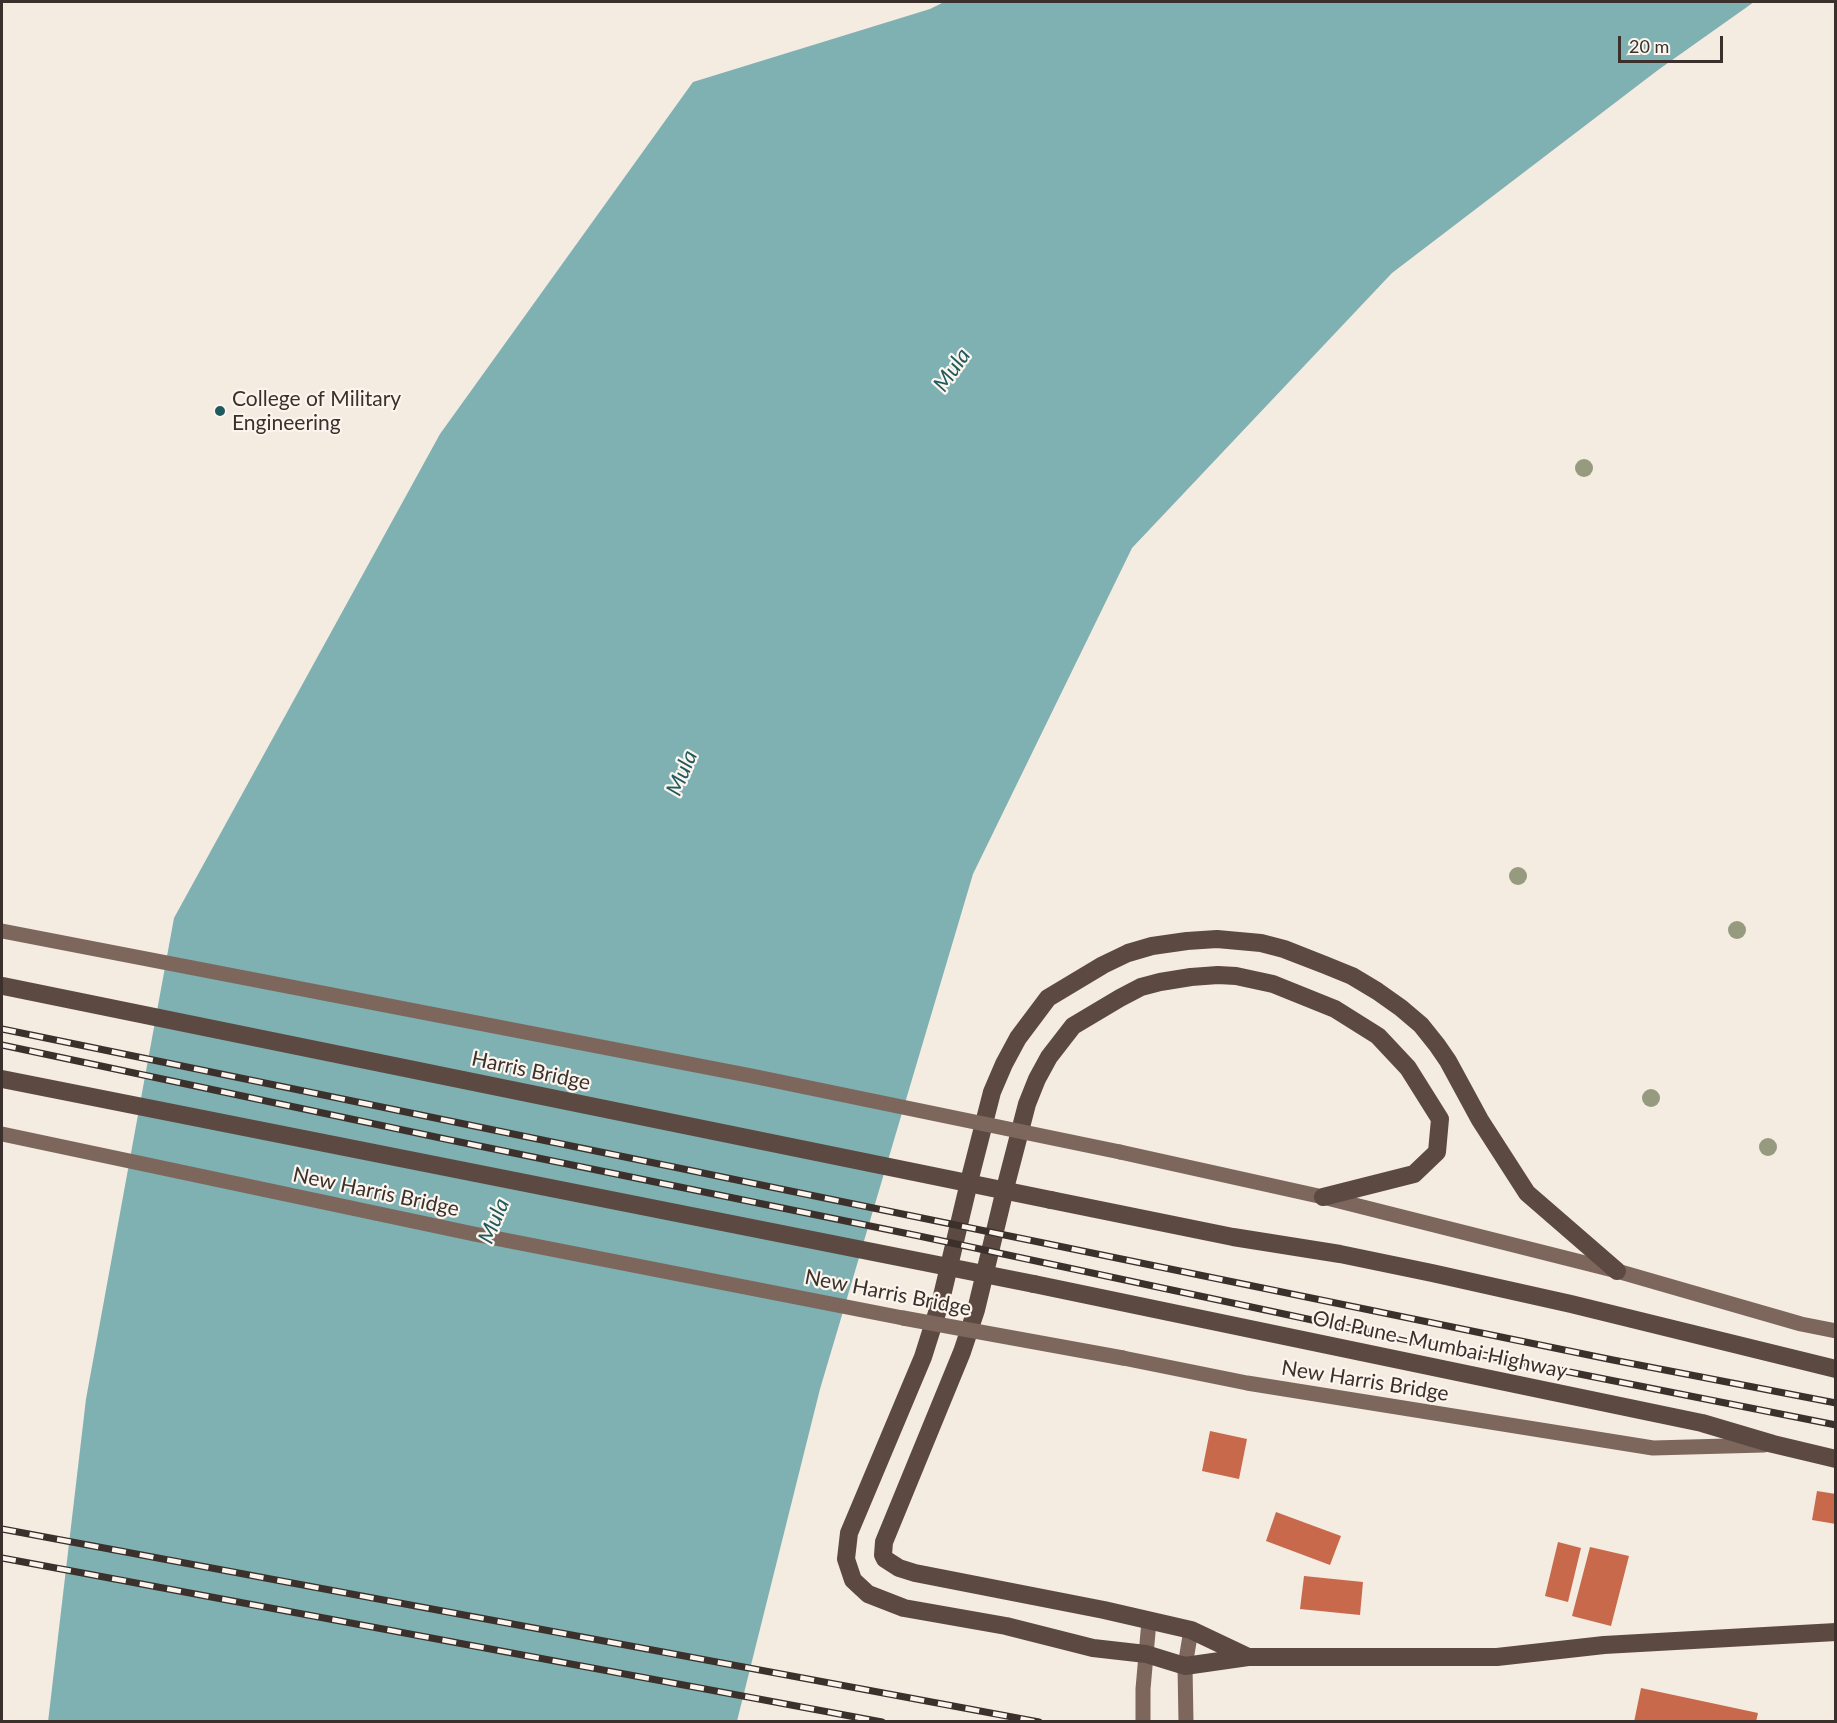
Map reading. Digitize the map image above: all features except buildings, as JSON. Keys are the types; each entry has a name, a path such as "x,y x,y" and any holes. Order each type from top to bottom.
{"highway":[{"path":"1617,1270 1527,1193 1480,1119 1449,1061 1421,1025 1385,996 1352,976 1284,949 1261,943 1217,939 1187,940 1128,953 1048,998 1018,1038 1004,1064 992,1092 942,1300 923,1357 849,1533 846,1559 853,1580 868,1594 904,1608 1006,1626 1093,1648 1146,1654 1185,1666 1248,1658 1497,1657 1604,1645 1836,1632"},
{"path":"1248,1658 1191,1630 1104,1610 915,1573 889,1563 883,1555 884,1542 962,1352 976,1310 1006,1181 1027,1104 1049,1057 1073,1026 1130,993 1160,982 1191,977 1236,976 1273,984 1335,1009 1378,1036 1408,1068 1440,1119 1437,1152 1414,1174 1323,1197"},
{"name":"Harris Bridge","path":"2,986 1233,1237 1340,1254 1432,1273 1571,1304 1836,1369"},
{"name":"Old Pune–Mumbai Highway","path":"2,1079 1034,1284 1702,1423 1773,1444 1836,1459"}],"main road":[{"path":"2,931 740,1074 1120,1152 1323,1197 1617,1270 1801,1324 1836,1331"},
{"name":"New Harris Bridge","path":"2,1134 486,1236 1247,1383 1653,1448 1773,1444"},
{"path":"1143,1722 1143,1689 1149,1621"},
{"path":"1186,1722 1185,1666 1191,1630"}],"water":[{"name":"Mula","path":"944,2 1754,2 1658,70 1392,273 1132,548 973,874 820,1389 737,1721 48,1722 86,1399 174,918 440,434 693,82 930,9"}],"railway":[{"path":"2,1029 1613,1360 1836,1403"},
{"path":"2,1045 1373,1333 1836,1425"},
{"path":"2,1529 1039,1722"},
{"path":"2,1558 882,1722"}],"place":[{"name":"College of Military Engineering","path":"220,411"}]}
